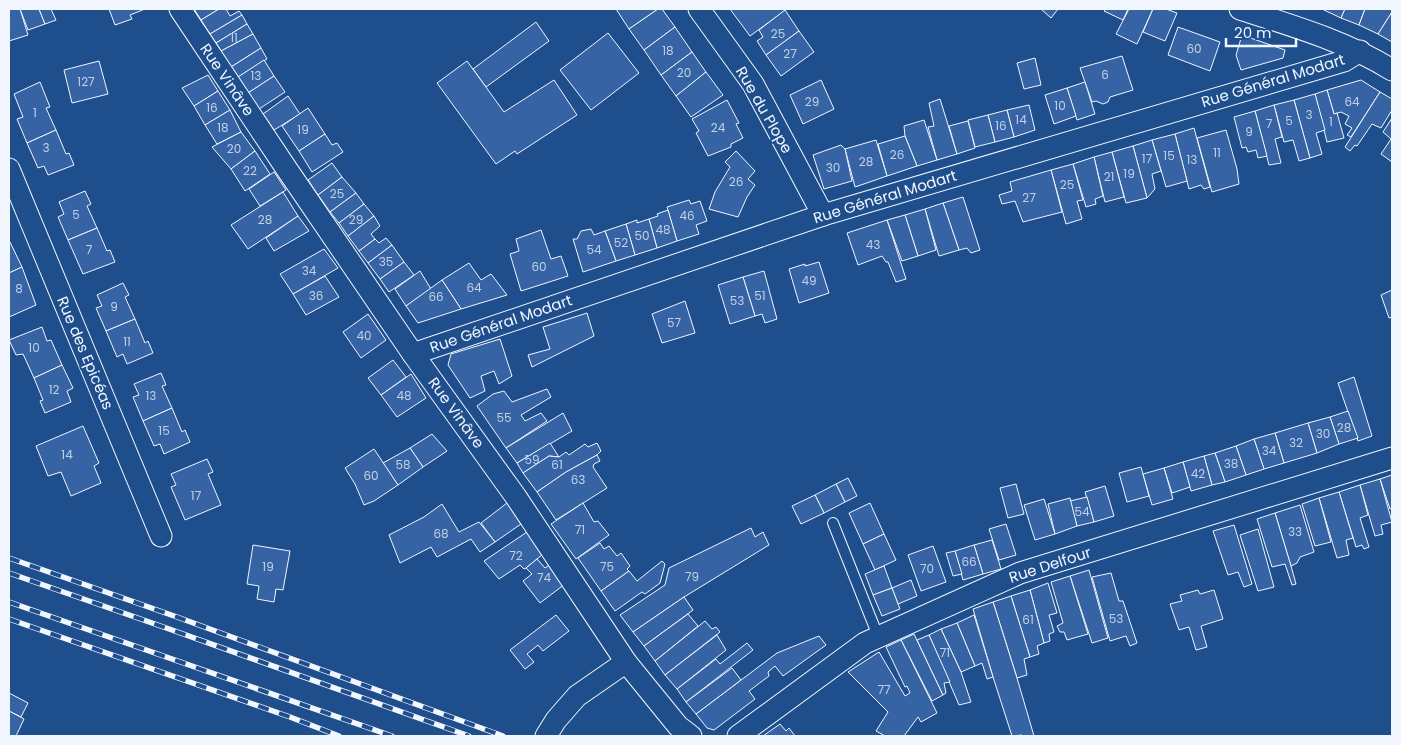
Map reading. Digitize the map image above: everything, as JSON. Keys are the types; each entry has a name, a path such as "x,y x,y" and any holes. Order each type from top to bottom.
{"street":[{"name":"Rue Vinâve","path":"180,9 413,354 516,497 626,662 678,726 691,736"},
{"name":"Rue du Plope","path":"699,9 752,84 823,215"},
{"path":"1240,9 1336,41 1360,51 1392,70"},
{"name":"Rue Général Modart","path":"413,354 823,215 1344,61 1360,51"},
{"name":"Rue des Epicéas","path":"9,169 161,536"},
{"name":"Rue Delfour","path":"738,736 865,643 1020,573 1392,458"},
{"path":"548,734 556,720 577,696 626,662"}],"lane":[{"path":"833,523 878,636"}],"building":[{"path":"9,9 20,9 28,35 9,41"},
{"path":"20,9 39,9 45,24 28,30"},
{"path":"39,9 51,9 56,20 45,24"},
{"path":"109,9 145,9 130,15 132,19 115,25"},
{"path":"194,9 219,9 201,20"},
{"path":"219,9 226,9 230,16 239,11 242,15 210,34 201,20"},
{"path":"616,9 658,9 629,29"},
{"path":"658,9 662,9 675,27 644,50 629,29"},
{"path":"730,9 787,9 750,36"},
{"path":"1041,9 1058,9 1051,18"},
{"path":"1106,9 1128,9 1123,20 1104,11"},
{"path":"1129,9 1153,9 1137,44 1116,34"},
{"path":"1153,9 1166,9 1177,13 1165,41 1143,32"},
{"path":"1325,9 1345,9 1341,18"},
{"path":"1345,9 1365,9 1359,25 1341,18"},
{"path":"1365,9 1392,9 1378,34 1359,25"},
{"path":"785,10 799,31 766,55 757,41 763,37 759,30"},
{"path":"1392,12 1392,42 1378,34"},
{"path":"242,15 247,24 216,43 210,34"},
{"path":"536,22 549,41 486,87 473,69"},
{"path":"247,24 253,34 221,51 216,43"},
{"path":"675,27 692,52 661,75 644,50"},
{"path":"1178,27 1220,42 1210,71 1168,55"},
{"path":"799,31 814,52 781,76 766,55"},
{"path":"608,33 639,73 591,110 560,70"},
{"path":"253,34 261,48 231,67 221,51"},
{"path":"1242,35 1285,50 1283,58 1241,70 1236,55"},
{"path":"261,48 267,59 238,77 231,67"},
{"path":"692,52 706,72 676,96 661,75"},
{"path":"1122,56 1133,90 1110,97 1108,102 1103,104 1096,101 1092,102 1080,68"},
{"path":"1035,58 1041,85 1024,89 1017,63"},
{"path":"264,60 274,76 248,93 238,77"},
{"path":"99,61 108,94 72,103 64,70"},
{"path":"467,61 504,112 554,80 577,115 517,154 515,151 496,164 437,83"},
{"path":"706,72 723,95 691,117 676,96"},
{"path":"208,75 218,91 194,106 182,88"},
{"path":"274,76 285,92 259,109 248,93"},
{"path":"821,80 834,109 803,124 790,95"},
{"path":"1361,80 1380,92 1351,137 1347,135 1352,128 1345,124 1349,116 1341,112 1334,114 1327,90"},
{"path":"40,82 50,107 46,108 56,130 27,143 17,119 23,117 14,94"},
{"path":"1085,82 1095,114 1077,120 1067,88"},
{"path":"1067,88 1076,116 1054,124 1045,95"},
{"path":"1327,90 1334,114 1337,113 1344,138 1327,142 1315,94"},
{"path":"218,91 230,110 205,125 194,106"},
{"path":"1380,92 1392,99 1392,110 1381,128 1372,124 1357,146 1355,145 1350,151 1345,147"},
{"path":"1315,94 1325,130 1316,133 1322,154 1310,158 1294,100"},
{"path":"288,96 300,114 274,130 263,114"},
{"path":"940,99 957,154 937,160 928,127 934,126 929,103"},
{"path":"727,100 739,123 736,124 743,138 731,144 731,147 708,156 696,133 699,131 692,119"},
{"path":"1294,100 1310,158 1299,161 1293,140 1284,142 1274,105"},
{"path":"1029,105 1035,130 1014,137 1007,110"},
{"path":"1274,105 1282,137 1275,139 1281,163 1269,165 1255,111"},
{"path":"308,108 325,134 299,151 282,126"},
{"path":"230,110 241,132 217,144 205,125"},
{"path":"1007,110 1014,137 995,142 988,115"},
{"path":"1255,111 1267,156 1258,158 1256,150 1248,152 1246,147 1242,148 1234,117"},
{"path":"988,115 995,142 975,147 968,120"},
{"path":"1392,118 1392,162 1381,154 1391,139 1383,132"},
{"path":"924,120 937,160 917,166 905,136 904,126"},
{"path":"968,121 975,148 957,154 949,126"},
{"path":"1194,128 1210,187 1204,189 1201,185 1189,189 1175,134"},
{"path":"56,130 66,154 69,153 74,165 48,175 44,166 38,168 27,143"},
{"path":"1226,130 1237,169 1239,184 1212,192 1197,138"},
{"path":"241,132 255,151 231,169 212,147"},
{"path":"325,134 332,145 337,143 343,152 312,172 299,151"},
{"path":"1175,134 1187,181 1166,187 1152,140"},
{"path":"905,136 917,166 887,176 878,144"},
{"path":"876,140 887,176 855,187 845,149"},
{"path":"1152,140 1161,171 1152,174 1155,189 1147,198 1133,146"},
{"path":"841,145 845,149 852,181 824,189 813,155"},
{"path":"1133,146 1147,198 1126,203 1112,152"},
{"path":"255,151 270,174 245,191 231,169"},
{"path":"736,151 755,171 748,179 755,185 738,217 709,209 715,192 730,167 725,162"},
{"path":"1112,152 1124,197 1105,202 1094,157"},
{"path":"1094,157 1103,196 1095,199 1096,204 1086,207 1073,164"},
{"path":"332,163 342,177 318,195 308,180"},
{"path":"1073,164 1083,200 1077,201 1082,219 1066,224 1051,170"},
{"path":"1051,170 1062,212 1023,222 1015,201 1002,204 999,195 1012,191 1010,182"},
{"path":"274,172 286,190 260,206 249,189"},
{"path":"342,177 356,193 330,212 318,195"},
{"path":"85,191 91,204 87,206 97,228 68,240 58,217 64,214 59,202"},
{"path":"283,192 298,216 248,249 231,225"},
{"path":"356,193 364,204 339,223 330,212"},
{"path":"963,197 980,250 971,253 967,248 959,250 943,203"},
{"path":"689,200 691,204 700,201 707,221 696,225 699,234 677,241 667,207"},
{"path":"943,203 959,250 939,256 925,209"},
{"path":"364,204 374,216 348,236 339,223"},
{"path":"925,209 936,250 918,256 905,215"},
{"path":"668,210 677,241 657,248 649,219"},
{"path":"905,215 918,256 902,261 887,220"},
{"path":"298,216 309,231 274,251 266,238"},
{"path":"374,216 380,226 371,234 375,239 359,251 348,236"},
{"path":"649,219 657,248 635,255 626,224 637,220 637,223"},
{"path":"887,220 906,279 896,282 888,262 882,256 858,265 847,233"},
{"path":"626,224 635,255 616,261 605,231"},
{"path":"97,228 107,251 110,250 115,262 83,274 68,240"},
{"path":"591,229 594,235 605,231 616,261 583,272 573,239 577,239 581,231"},
{"path":"541,230 551,259 561,256 568,276 521,291 510,254 519,251 516,239"},
{"path":"386,238 392,245 368,263 359,251 375,239 379,243"},
{"path":"9,242 22,267 9,273"},
{"path":"392,245 404,262 380,279 368,263"},
{"path":"324,249 338,268 293,294 280,274"},
{"path":"404,262 414,275 389,292 380,279"},
{"path":"819,262 829,293 799,303 789,269"},
{"path":"469,263 481,280 491,274 507,295 461,309 442,280"},
{"path":"22,267 36,305 9,317 9,273"},
{"path":"420,271 431,289 406,306 395,289"},
{"path":"764,271 777,319 765,323 762,314 755,316 743,277"},
{"path":"325,276 339,297 306,315 293,294"},
{"path":"743,277 755,316 730,324 718,285"},
{"path":"442,280 461,309 418,323 406,306"},
{"path":"123,283 129,295 125,297 135,319 106,331 96,308 102,306 97,295"},
{"path":"1392,290 1392,317 1389,318 1381,295"},
{"path":"685,301 695,333 662,343 652,314"},
{"path":"587,313 594,336 532,367 528,355 550,349 543,327"},
{"path":"368,314 386,340 361,358 343,332"},
{"path":"135,319 145,343 148,341 153,353 127,364 123,354 117,357 106,331"},
{"path":"42,327 47,341 51,340 62,365 34,378 23,354 16,355 9,340"},
{"path":"500,339 512,376 499,384 494,371 481,376 485,391 470,398 448,365 451,354"},
{"path":"393,360 406,377 381,395 368,378"},
{"path":"62,365 73,388 67,391 71,402 45,413 40,401 43,400 34,378"},
{"path":"161,373 166,385 162,386 172,408 143,421 133,397 139,395 134,384"},
{"path":"411,374 426,398 397,417 381,395"},
{"path":"1354,377 1372,436 1358,441 1338,383"},
{"path":"547,389 551,397 521,415 525,421 541,413 547,421 506,448 477,406 493,394 504,391 512,402"},
{"path":"172,408 182,432 185,430 190,442 164,454 160,444 154,446 143,421"},
{"path":"1348,411 1358,438 1339,444 1330,417"},
{"path":"563,413 572,431 517,463 506,448"},
{"path":"1330,417 1339,444 1317,453 1308,423"},
{"path":"1308,423 1317,453 1284,463 1275,433"},
{"path":"83,426 99,463 94,466 101,483 71,496 61,472 48,476 36,446"},
{"path":"1275,433 1284,463 1264,469 1254,439"},
{"path":"432,434 447,451 423,467 410,448"},
{"path":"1254,439 1264,469 1246,475 1236,446"},
{"path":"550,443 559,457 549,456 523,473 517,463"},
{"path":"597,443 601,451 597,455 566,472 537,492 523,473 549,456 559,457 566,452 569,455 585,444 588,447"},
{"path":"1236,446 1246,475 1225,482 1215,453"},
{"path":"410,448 423,467 398,485 383,463"},
{"path":"374,449 398,485 374,501 364,505 355,484 345,468"},
{"path":"1215,453 1225,482 1212,485 1204,456"},
{"path":"597,455 600,461 594,464 593,467 607,488 556,520 537,492 566,472"},
{"path":"1204,456 1212,485 1191,491 1183,462"},
{"path":"207,459 213,472 208,474 221,505 185,520 171,487 176,485 171,474"},
{"path":"1183,462 1190,487 1172,493 1164,468"},
{"path":"1141,467 1149,496 1127,502 1119,473"},
{"path":"1164,468 1173,499 1152,505 1143,474"},
{"path":"1392,475 1392,508 1390,509 1380,479"},
{"path":"848,478 857,496 845,502 836,484"},
{"path":"1380,479 1392,522 1381,525 1383,534 1375,536 1360,485"},
{"path":"836,484 845,502 824,513 815,495"},
{"path":"1016,484 1024,514 1008,518 1000,488"},
{"path":"1360,485 1368,515 1360,518 1369,547 1364,549 1362,545 1356,547 1339,492"},
{"path":"1105,486 1114,516 1094,522 1085,492"},
{"path":"1339,492 1353,538 1346,540 1349,555 1337,558 1319,498"},
{"path":"815,495 824,513 801,524 792,506"},
{"path":"1087,497 1094,522 1077,526 1070,501"},
{"path":"1070,498 1077,526 1055,534 1048,504"},
{"path":"1319,498 1331,542 1315,546 1302,504"},
{"path":"1044,499 1055,534 1035,540 1024,505"},
{"path":"507,503 521,524 495,542 481,523"},
{"path":"583,503 594,522 598,521 609,535 576,559 551,524"},
{"path":"870,503 884,534 863,544 849,513"},
{"path":"442,504 459,532 479,522 495,542 480,552 471,539 437,557 431,547 400,563 389,535 424,517"},
{"path":"1300,505 1314,552 1300,557 1297,563 1291,566 1275,513"},
{"path":"1275,513 1296,584 1292,585 1285,564 1272,567 1257,519"},
{"path":"1006,524 1016,555 999,560 989,529"},
{"path":"1234,525 1252,584 1244,587 1238,572 1228,575 1213,531"},
{"path":"751,528 755,537 763,532 769,545 684,597 633,632 620,615 665,585 669,568"},
{"path":"1258,529 1274,587 1258,591 1240,535"},
{"path":"527,532 543,554 526,568 524,569 520,565 499,579 484,561"},
{"path":"884,534 896,560 875,570 863,544"},
{"path":"992,540 1001,569 983,574 974,545"},
{"path":"600,543 604,549 609,546 617,556 621,553 630,566 627,569 629,571 601,591 578,558"},
{"path":"253,545 290,551 283,590 276,589 274,602 257,599 259,586 247,584"},
{"path":"974,545 983,574 963,580 955,551"},
{"path":"933,546 946,582 921,591 908,555"},
{"path":"955,551 962,574 953,576 946,553"},
{"path":"537,559 545,568 551,564 565,584 540,603 523,581 532,574 526,568"},
{"path":"662,561 665,564 660,583 645,594 642,592 615,611 601,591 629,571 637,581"},
{"path":"884,566 892,588 873,595 865,574"},
{"path":"1089,570 1108,638 1092,643 1070,576"},
{"path":"1111,573 1119,601 1123,601 1137,643 1130,646 1126,636 1110,641 1092,577"},
{"path":"1070,576 1088,634 1067,640 1064,632 1060,632 1057,626 1063,623 1051,582"},
{"path":"911,580 917,596 898,604 892,588"},
{"path":"1048,583 1057,613 1049,615 1054,632 1049,634 1050,641 1044,643 1030,590"},
{"path":"892,588 900,609 882,616 873,595"},
{"path":"1030,590 1044,643 1037,646 1039,654 1030,657 1011,596"},
{"path":"1198,590 1200,594 1214,590 1223,619 1201,626 1207,647 1196,650 1189,627 1179,630 1170,604 1182,601 1180,595"},
{"path":"1011,596 1030,657 1024,659 1027,675 1017,678 993,602"},
{"path":"684,597 693,610 644,646 633,632"},
{"path":"993,602 1034,736 1012,736 993,677 973,609"},
{"path":"688,614 698,626 655,661 644,646"},
{"path":"556,615 569,631 543,651 538,645 527,654 534,662 525,669 510,650"},
{"path":"974,615 993,677 987,679 982,663 975,666 957,623"},
{"path":"705,621 712,629 716,627 720,632 665,675 655,661"},
{"path":"957,623 975,666 961,672 941,629"},
{"path":"941,629 961,672 971,702 959,705 929,635"},
{"path":"914,634 943,695 932,701 901,640"},
{"path":"717,635 726,650 677,689 665,675"},
{"path":"929,635 950,682 944,683 946,693 943,695 917,640"},
{"path":"819,636 826,645 783,676 775,666 768,672 769,676 749,691 755,699 714,730 707,728 696,714 777,653"},
{"path":"901,640 937,713 921,722 918,717 904,736 885,736 876,731 888,712 848,672 879,652 905,696 910,693 907,686 905,687 886,647"},
{"path":"747,643 753,650 686,702 677,689 716,659 720,664"},
{"path":"732,668 741,680 696,714 686,702"},
{"path":"9,693 28,703 21,717 9,711"},
{"path":"9,711 24,719 16,736 9,736"},
{"path":"780,724 786,731 789,728 795,736 763,736"}],"railway":[{"path":"9,558 503,736"},
{"path":"9,573 469,736"},
{"path":"9,602 392,736"},
{"path":"9,619 290,717 339,736"}]}
